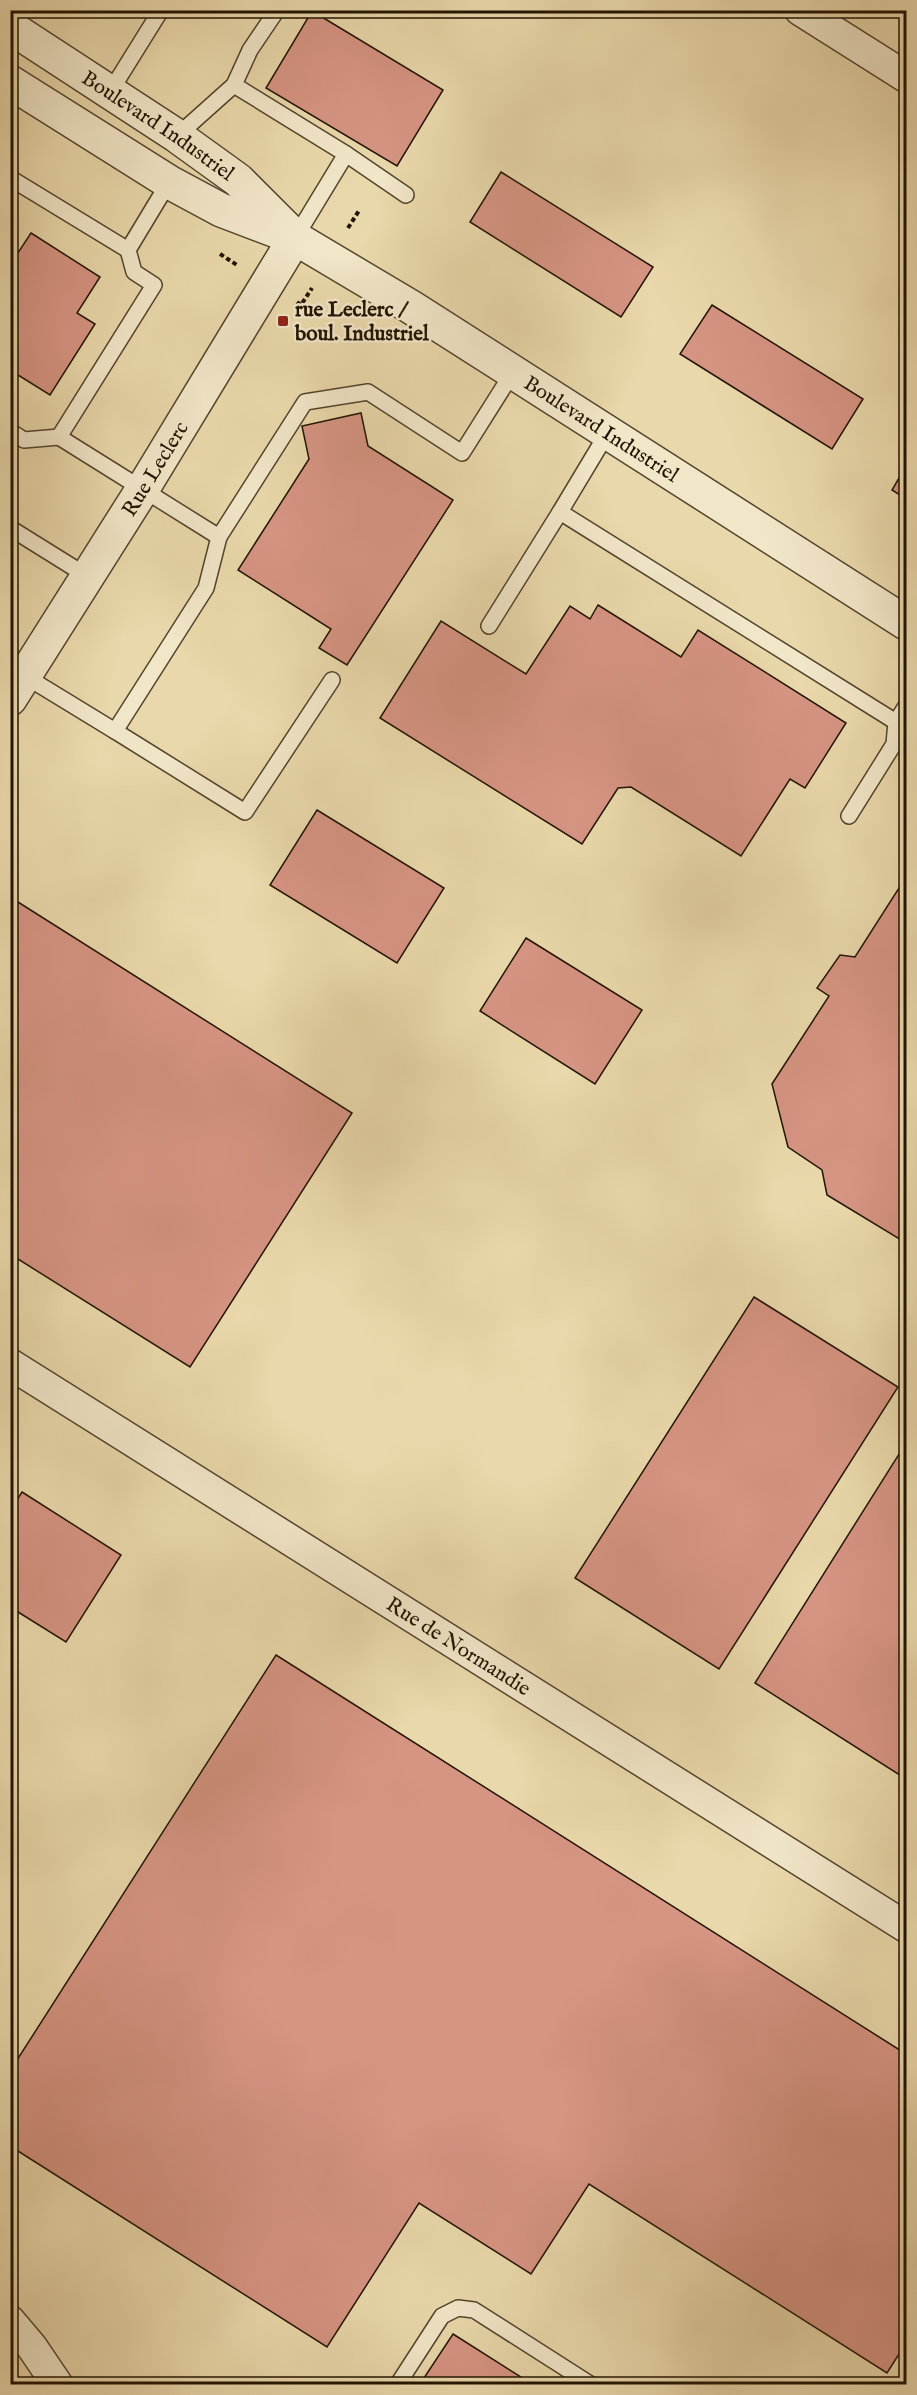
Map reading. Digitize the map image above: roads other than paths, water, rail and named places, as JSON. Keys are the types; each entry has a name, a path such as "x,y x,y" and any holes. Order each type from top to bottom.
{"street":[{"path":"800,10 906,77"},
{"name":"Boulevard Industriel","path":"10,27 177,136 238,180 295,238"},
{"name":"Boulevard Industriel","path":"10,82 169,182 220,210 295,238 513,372 906,623"},
{"name":"Rue Leclerc","path":"15,692 142,490 295,238"},
{"name":"Rue de Normandie","path":"10,1365 906,1927"},
{"path":"10,2321 32,2347 57,2385"}],"lane":[{"path":"110,92 161,10"},
{"path":"177,136 234,85 250,50 277,10"},
{"path":"234,85 346,154 406,195"},
{"path":"295,238 346,154"},
{"path":"10,178 128,250 134,272 154,285 59,436"},
{"path":"128,250 169,182"},
{"path":"115,731 206,588 219,537 306,402 368,392 462,453 513,372"},
{"path":"10,431 24,440 59,436 219,537"},
{"path":"489,626 608,432"},
{"path":"560,512 896,722"},
{"path":"10,528 87,576"},
{"path":"15,692 115,731 245,812 332,680"},
{"path":"849,816 894,744 896,722 906,706"},
{"path":"398,2385 442,2316 458,2308 474,2310 590,2385"}],"place":[{"name":"rue Leclerc / boul. Industriel","path":"283,321"}]}
